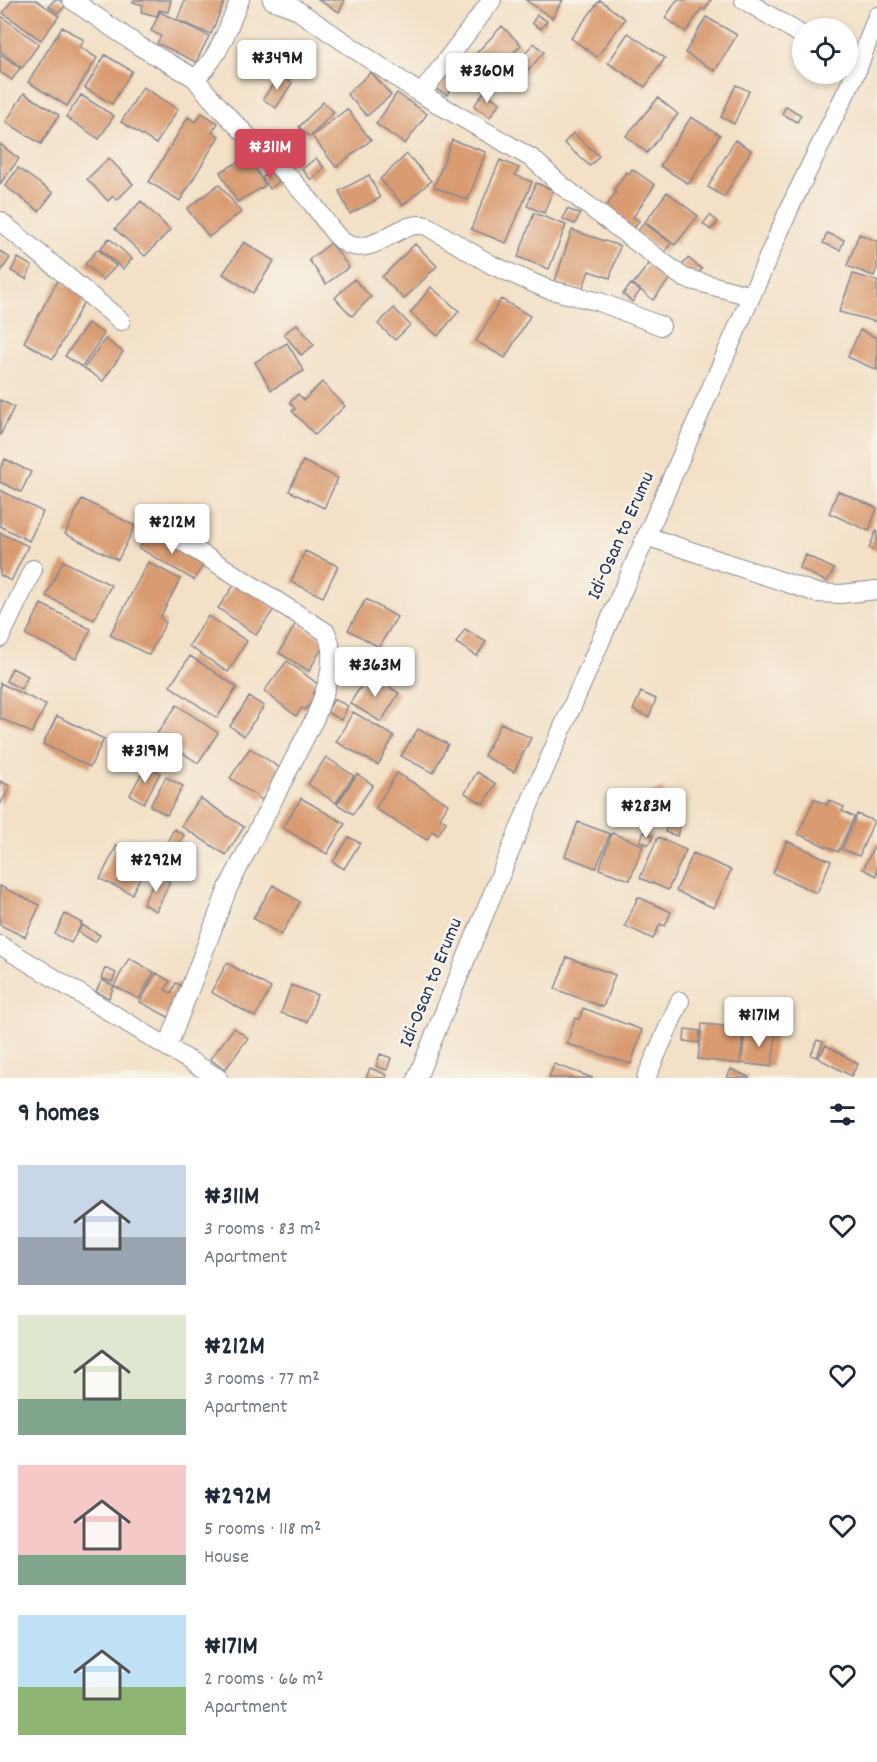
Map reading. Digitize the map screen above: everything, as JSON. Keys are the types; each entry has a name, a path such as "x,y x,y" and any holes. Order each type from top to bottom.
{"street":[{"path":"72,0 148,52 195,78 206,93 276,162 343,242 365,247 420,224 492,265 547,290 600,302 661,326"},
{"path":"195,78 208,68 222,44 240,0"},
{"path":"272,0 294,8 421,94 533,159 561,185 684,278 751,296"},
{"path":"421,94 492,0"},
{"path":"744,0 792,29"},
{"name":"Idi-Osan to Erumu","path":"858,54 877,16"},
{"name":"Idi-Osan to Erumu","path":"417,1078 532,798 844,84"},
{"path":"0,221 121,321"},
{"path":"159,526 326,632 332,645 324,694 315,718 228,888 168,1046"},
{"path":"646,536 817,593 841,594 877,590"},
{"path":"0,638 33,569"},
{"path":"0,945 218,1078"},
{"path":"646,1078 680,1000"}],"building":[{"path":"12,0 36,0 59,16 41,40 3,13"},
{"path":"54,0 59,0 66,5 59,13 49,6"},
{"path":"134,0 171,0 168,12 159,10 157,16 141,12 143,5 133,2"},
{"path":"185,0 225,0 211,34 177,20"},
{"path":"318,0 345,0 339,12"},
{"path":"526,0 563,0 552,18"},
{"path":"600,0 625,19 597,57 571,38"},
{"path":"677,0 711,0 705,10 702,8 686,32 665,18"},
{"path":"160,12 209,36 196,62 157,43 161,36 151,31"},
{"path":"537,15 547,21 541,29 532,23"},
{"path":"1,16 39,44 22,68 0,51"},
{"path":"706,17 737,35 715,71 685,53"},
{"path":"502,26 521,45 485,83 466,64"},
{"path":"62,27 84,40 80,47 97,58 67,106 28,82"},
{"path":"628,33 665,58 645,87 608,63"},
{"path":"534,43 544,52 514,87 503,78"},
{"path":"0,54 20,68 12,80 0,72"},
{"path":"105,55 132,71 112,104 85,88"},
{"path":"371,72 391,95 367,116 347,94"},
{"path":"279,75 292,83 276,108 263,99"},
{"path":"441,75 454,82 447,95 434,88"},
{"path":"736,85 749,91 734,124 721,117"},
{"path":"143,87 178,109 156,144 121,122"},
{"path":"484,92 500,103 490,117 474,106"},
{"path":"24,93 59,115 41,144 6,122"},
{"path":"397,93 427,114 405,144 376,124"},
{"path":"81,95 114,116 99,139 66,117"},
{"path":"658,98 678,114 647,153 626,136"},
{"path":"323,102 334,112 310,137 299,127"},
{"path":"786,106 801,115 797,122 782,114"},
{"path":"347,109 371,140 336,167 312,136"},
{"path":"202,113 218,123 212,132 219,136 180,201 149,182 188,117 196,122"},
{"path":"691,117 720,135 689,184 660,166"},
{"path":"573,133 599,156 590,166 564,143"},
{"path":"452,140 486,152 468,200 434,187"},
{"path":"735,140 751,150 724,197 708,187"},
{"path":"0,144 19,159 0,184"},
{"path":"407,154 431,181 403,205 380,179"},
{"path":"249,156 265,186 237,202 220,172"},
{"path":"109,158 133,184 117,200 113,196 108,201 87,179"},
{"path":"316,158 324,168 311,180 302,169"},
{"path":"500,160 519,168 515,175 532,182 506,243 471,229"},
{"path":"18,168 53,193 39,211 5,186"},
{"path":"632,169 655,185 633,217 639,221 633,230 604,210 626,172 629,174"},
{"path":"270,172 279,182 270,189 262,178"},
{"path":"369,175 380,198 350,214 339,191"},
{"path":"536,183 553,190 544,213 527,206"},
{"path":"219,184 241,212 209,237 187,209"},
{"path":"667,192 698,216 675,245 645,222"},
{"path":"141,201 170,230 145,256 115,229"},
{"path":"567,209 580,214 575,224 563,219"},
{"path":"534,213 566,225 549,269 518,257"},
{"path":"710,215 718,222 711,230 703,224"},
{"path":"644,223 671,243 664,253 637,232"},
{"path":"572,230 620,246 610,278 589,271 582,290 555,281"},
{"path":"827,233 844,240 840,250 823,243"},
{"path":"859,234 877,241 877,268 874,276 847,266"},
{"path":"109,238 132,259 123,269 100,249"},
{"path":"244,242 274,261 253,293 223,274"},
{"path":"331,243 349,267 326,284 309,260"},
{"path":"415,244 437,266 404,299 382,277"},
{"path":"98,249 116,266 103,280 85,264"},
{"path":"0,251 10,258 0,273"},
{"path":"18,258 32,266 26,279 11,271"},
{"path":"688,258 702,269 695,277 681,267"},
{"path":"653,259 673,275 653,300 633,284"},
{"path":"853,274 877,281 877,322 839,312"},
{"path":"354,279 371,297 352,316 335,298"},
{"path":"58,280 87,296 53,359 24,342"},
{"path":"631,284 640,291 632,302 623,294"},
{"path":"431,287 459,311 438,336 410,313"},
{"path":"501,299 530,316 505,358 476,341"},
{"path":"394,308 410,325 395,340 378,324"},
{"path":"88,323 104,334 82,367 65,356"},
{"path":"297,324 314,345 301,355 284,334"},
{"path":"860,330 877,338 877,370 848,357"},
{"path":"105,339 123,352 103,381 84,368"},
{"path":"287,343 304,371 271,390 255,362"},
{"path":"322,382 345,406 315,435 292,411 295,409 290,402 298,394 304,400"},
{"path":"0,400 14,407 0,436"},
{"path":"5,459 31,472 21,492 0,482 0,469"},
{"path":"303,461 338,478 324,508 289,491"},
{"path":"0,490 43,512 29,541 0,526"},
{"path":"838,491 877,508 869,531 829,513"},
{"path":"82,499 135,526 118,560 65,534"},
{"path":"877,529 877,551 869,548"},
{"path":"151,530 205,562 194,580 139,548"},
{"path":"0,533 28,546 11,581 0,575"},
{"path":"305,551 338,566 323,597 291,582"},
{"path":"806,555 834,569 827,582 799,568"},
{"path":"63,561 111,585 94,620 46,596"},
{"path":"148,562 180,579 160,618 166,622 149,655 110,635"},
{"path":"237,581 275,608 256,635 218,608"},
{"path":"366,599 397,617 379,647 348,630"},
{"path":"41,604 91,629 76,659 26,635"},
{"path":"208,616 247,641 228,672 189,646"},
{"path":"296,623 326,641 309,671 279,653"},
{"path":"465,629 486,642 477,656 456,643"},
{"path":"190,656 237,687 217,718 170,686"},
{"path":"287,661 319,685 313,694 316,696 305,710 302,708 296,716 264,691"},
{"path":"12,668 28,676 21,689 6,681"},
{"path":"369,674 399,693 381,722 350,703"},
{"path":"0,683 46,705 32,733 0,718"},
{"path":"641,692 656,699 649,717 633,710"},
{"path":"249,697 264,706 244,736 230,726"},
{"path":"334,699 348,706 341,720 327,712"},
{"path":"177,705 218,733 198,763 156,735"},
{"path":"353,712 394,736 378,765 336,742"},
{"path":"57,716 104,739 90,767 43,744"},
{"path":"501,723 531,738 514,772 484,756"},
{"path":"418,729 448,744 433,773 401,756"},
{"path":"250,748 283,770 262,800 230,778"},
{"path":"326,757 354,776 336,803 308,784"},
{"path":"146,765 160,773 144,803 130,795"},
{"path":"477,772 496,784 483,804 465,793"},
{"path":"397,773 448,804 440,818 446,822 438,835 432,831 427,840 375,809"},
{"path":"357,774 373,785 353,814 337,804"},
{"path":"166,777 183,786 167,815 150,806"},
{"path":"0,781 10,786 0,805"},
{"path":"665,788 651,818 620,803"},
{"path":"200,798 244,827 226,855 181,826"},
{"path":"301,798 345,824 327,854 283,828"},
{"path":"814,799 827,805 829,800 844,807 842,811 854,817 838,852 798,834"},
{"path":"857,814 874,821 859,856 842,849"},
{"path":"671,815 682,819 677,836 665,832"},
{"path":"578,822 610,834 596,868 565,856"},
{"path":"174,829 184,835 170,860 160,855"},
{"path":"644,832 653,836 649,845 640,841"},
{"path":"612,833 643,845 630,880 599,869"},
{"path":"349,837 360,843 344,869 333,862"},
{"path":"658,837 686,850 668,890 640,878"},
{"path":"787,841 831,861 817,893 773,873"},
{"path":"877,841 877,876 863,869"},
{"path":"117,845 134,854 132,859 146,865 132,894 100,879"},
{"path":"693,853 731,870 714,908 676,891"},
{"path":"157,875 170,882 156,911 143,904"},
{"path":"273,885 300,902 281,935 253,918"},
{"path":"0,886 40,905 25,937 0,925"},
{"path":"638,897 671,912 665,926 660,924 653,939 625,926"},
{"path":"65,914 82,923 71,943 55,934"},
{"path":"82,925 100,935 95,942 78,932"},
{"path":"567,957 615,975 603,1007 555,989"},
{"path":"129,958 154,972 139,999 114,986"},
{"path":"227,963 271,988 255,1017 211,992"},
{"path":"105,968 116,973 112,982 101,978"},
{"path":"156,973 170,981 165,990 171,993 176,983 188,989 172,1019 140,1002"},
{"path":"102,980 114,986 109,998 96,992"},
{"path":"291,985 317,995 307,1022 281,1013"},
{"path":"583,1008 642,1030 631,1064 567,1044 575,1018 579,1019"},
{"path":"702,1024 744,1028 740,1064 698,1059"},
{"path":"234,1028 248,1038 225,1070 210,1059"},
{"path":"685,1029 700,1031 699,1043 684,1041"},
{"path":"745,1029 776,1033 772,1067 741,1063"},
{"path":"817,1040 823,1042 817,1057 811,1055"},
{"path":"826,1045 858,1064 851,1076 818,1058"},
{"path":"380,1054 391,1058 387,1070 376,1066"},
{"path":"554,1064 593,1078 549,1078"},
{"path":"370,1068 387,1075 386,1078 366,1078"},
{"path":"731,1069 750,1078 727,1078"}]}
